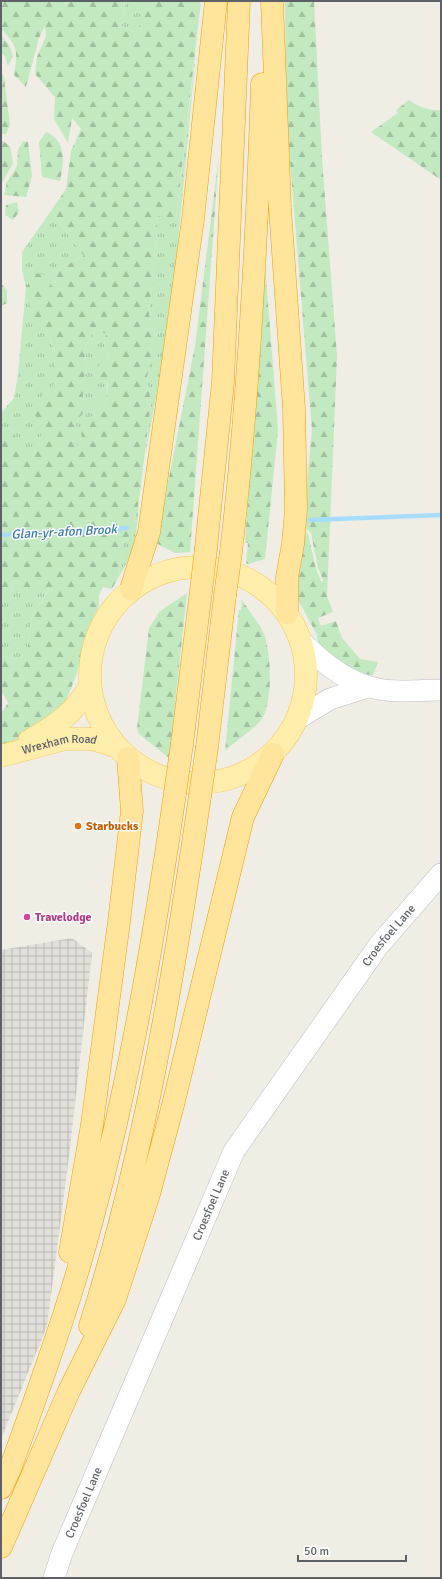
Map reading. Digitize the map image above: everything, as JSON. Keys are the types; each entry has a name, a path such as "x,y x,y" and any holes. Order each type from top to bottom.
{"highway":[{"path":"131,589 150,532 194,219 216,1"},
{"path":"1,1488 10,1469 54,1348 103,1178 132,1052 163,876 182,744 206,548 223,382 239,1"},
{"path":"69,1392 100,1295 136,1155 167,1003 207,747 240,476 249,354 259,176 264,1"},
{"path":"272,1 280,208 294,409 296,510 293,544 287,577 287,613"},
{"path":"54,1348 92,1125 132,811 121,752"},
{"path":"1,1546 69,1392 115,1299 144,1209 173,1105 243,817 273,754"}],"main road":[{"path":"197,566 232,572 263,588 287,613 301,641 306,661 307,681 304,700 297,720 287,738 273,754 252,770 228,780 201,784 175,781 150,773 121,752 98,718 90,686 92,650 106,616 131,589 162,572 197,566"},
{"path":"301,641 319,658 335,670 368,687 394,690 441,690"},
{"name":"Wrexham Road","path":"2,756 56,725 81,702 90,686"},
{"path":"297,720 330,700 368,687"},
{"name":"Wrexham Road","path":"2,756 65,739 78,738 92,739 121,752"},
{"name":"Croesfoel Lane","path":"54,1578 62,1553 234,1152 379,945 441,874"}],"shaded area":[{"path":"72,938 92,953 69,1157 47,1326 1,1439 1,950"}],"green space":[{"path":"1,1 66,1 65,6 68,1 126,1 120,25 137,33 147,1 201,1 176,219 158,216 149,315 155,330 147,378 151,403 139,500 132,534 123,541 119,576 112,589 103,587 99,596 99,605 88,631 76,676 65,703 31,732 1,747 1,713 8,703 3,693 1,694 1,654 16,661 27,652 32,616 49,589 20,593 1,588 1,426 13,430 20,453 35,453 44,426 32,412 40,399 55,383 55,351 45,326 32,317 26,287 36,273 45,275 45,290 60,279 51,273 84,256 51,211 66,189 71,151 81,129 72,118 68,143 54,119 55,97 35,74 37,57 46,36 45,26 39,38 26,87 14,75 16,54 14,45 1,29","holes":["94,329 106,334 104,346 109,360 101,363 95,370 97,379 108,383 106,401 98,404 93,415 81,429 82,443 77,446 76,422 83,413 83,382 87,366 84,351"]},
{"path":"126,1 147,1 138,33 120,25"},
{"path":"285,1 314,1 322,158 337,356 327,596 333,612 318,618 321,626 336,621 342,638 360,659 378,662 373,675 345,672 319,650 317,635 296,596 302,532 308,534 316,569 321,581 324,582 318,568 311,533 303,525 312,430 286,113"},
{"path":"1,35 9,45 13,56 8,66 5,56 1,53"},
{"path":"197,43 171,315 145,457 151,403 147,378 155,330 149,315 158,215 176,218"},
{"path":"1,71 4,77 10,125 6,134 1,134"},
{"path":"409,100 424,108 441,110 441,180 371,132 398,113 396,110"},
{"path":"46,132 53,136 61,146 63,160 60,181 42,177 39,142"},
{"path":"1,140 10,146 13,163 1,185"},
{"path":"23,141 28,142 32,176 26,197 4,195 7,182 17,166 18,150"},
{"path":"219,155 190,552 175,553 156,543 195,346"},
{"path":"17,202 19,212 13,220 5,215 6,205"},
{"path":"51,211 84,256 51,273 60,279 45,290 45,326 55,352 55,383 40,399 44,426 35,453 20,454 13,430 1,426 1,413 14,398 18,374 26,287 22,270 22,252"},
{"path":"265,265 278,430 265,559 248,564 246,563 248,543 245,542"},
{"path":"1,283 7,291 7,303 1,306"},
{"path":"94,329 106,334 104,346 109,360 106,401 98,404 93,415 81,429 82,443 76,447 76,422 83,413 83,382 87,366 84,351"},
{"path":"139,500 135,540 125,567 119,576 123,541 132,534"},
{"path":"1,588 20,593 49,588 32,616 27,652 16,661 1,654"},
{"path":"187,593 169,758 139,734 137,728 149,628 160,611"},
{"path":"242,600 258,623 265,637 270,666 268,701 266,711 262,719 225,751 239,610 241,610"}],"waterway":[{"path":"310,520 441,515"},
{"name":"Glan-yr-afon Brook","path":"1,535 127,528"}],"place":[{"name":"Starbucks","path":"78,826"},
{"name":"Travelodge","path":"27,917"}]}
